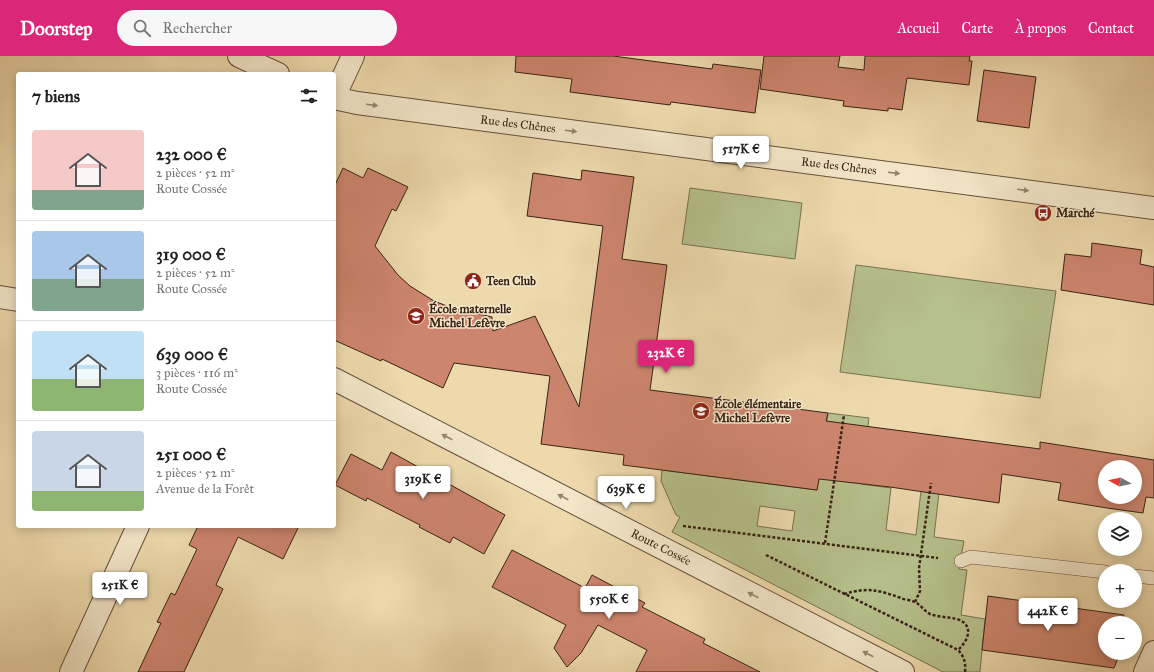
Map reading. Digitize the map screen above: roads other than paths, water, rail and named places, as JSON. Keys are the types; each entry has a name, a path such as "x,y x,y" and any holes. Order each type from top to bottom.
{"street":[{"path":"239,56 274,72"},
{"path":"336,94 353,56"},
{"name":"Rue des Chênes","path":"336,98 357,103 1154,208"},
{"path":"0,297 16,300"},
{"name":"Route Cossée","path":"336,380 903,672"},
{"path":"71,672 137,528"},
{"path":"1145,672 1154,652"}],"lane":[{"path":"961,561 971,557 1098,571"},
{"path":"1142,577 1154,578"}],"place":[{"name":"Marché","path":"1043,213"},
{"name":"Teen Club","path":"473,281"},
{"name":"École maternelle Michel Lefèvre","path":"416,316"},
{"name":"École élémentaire Michel Lefèvre","path":"701,411"}]}
